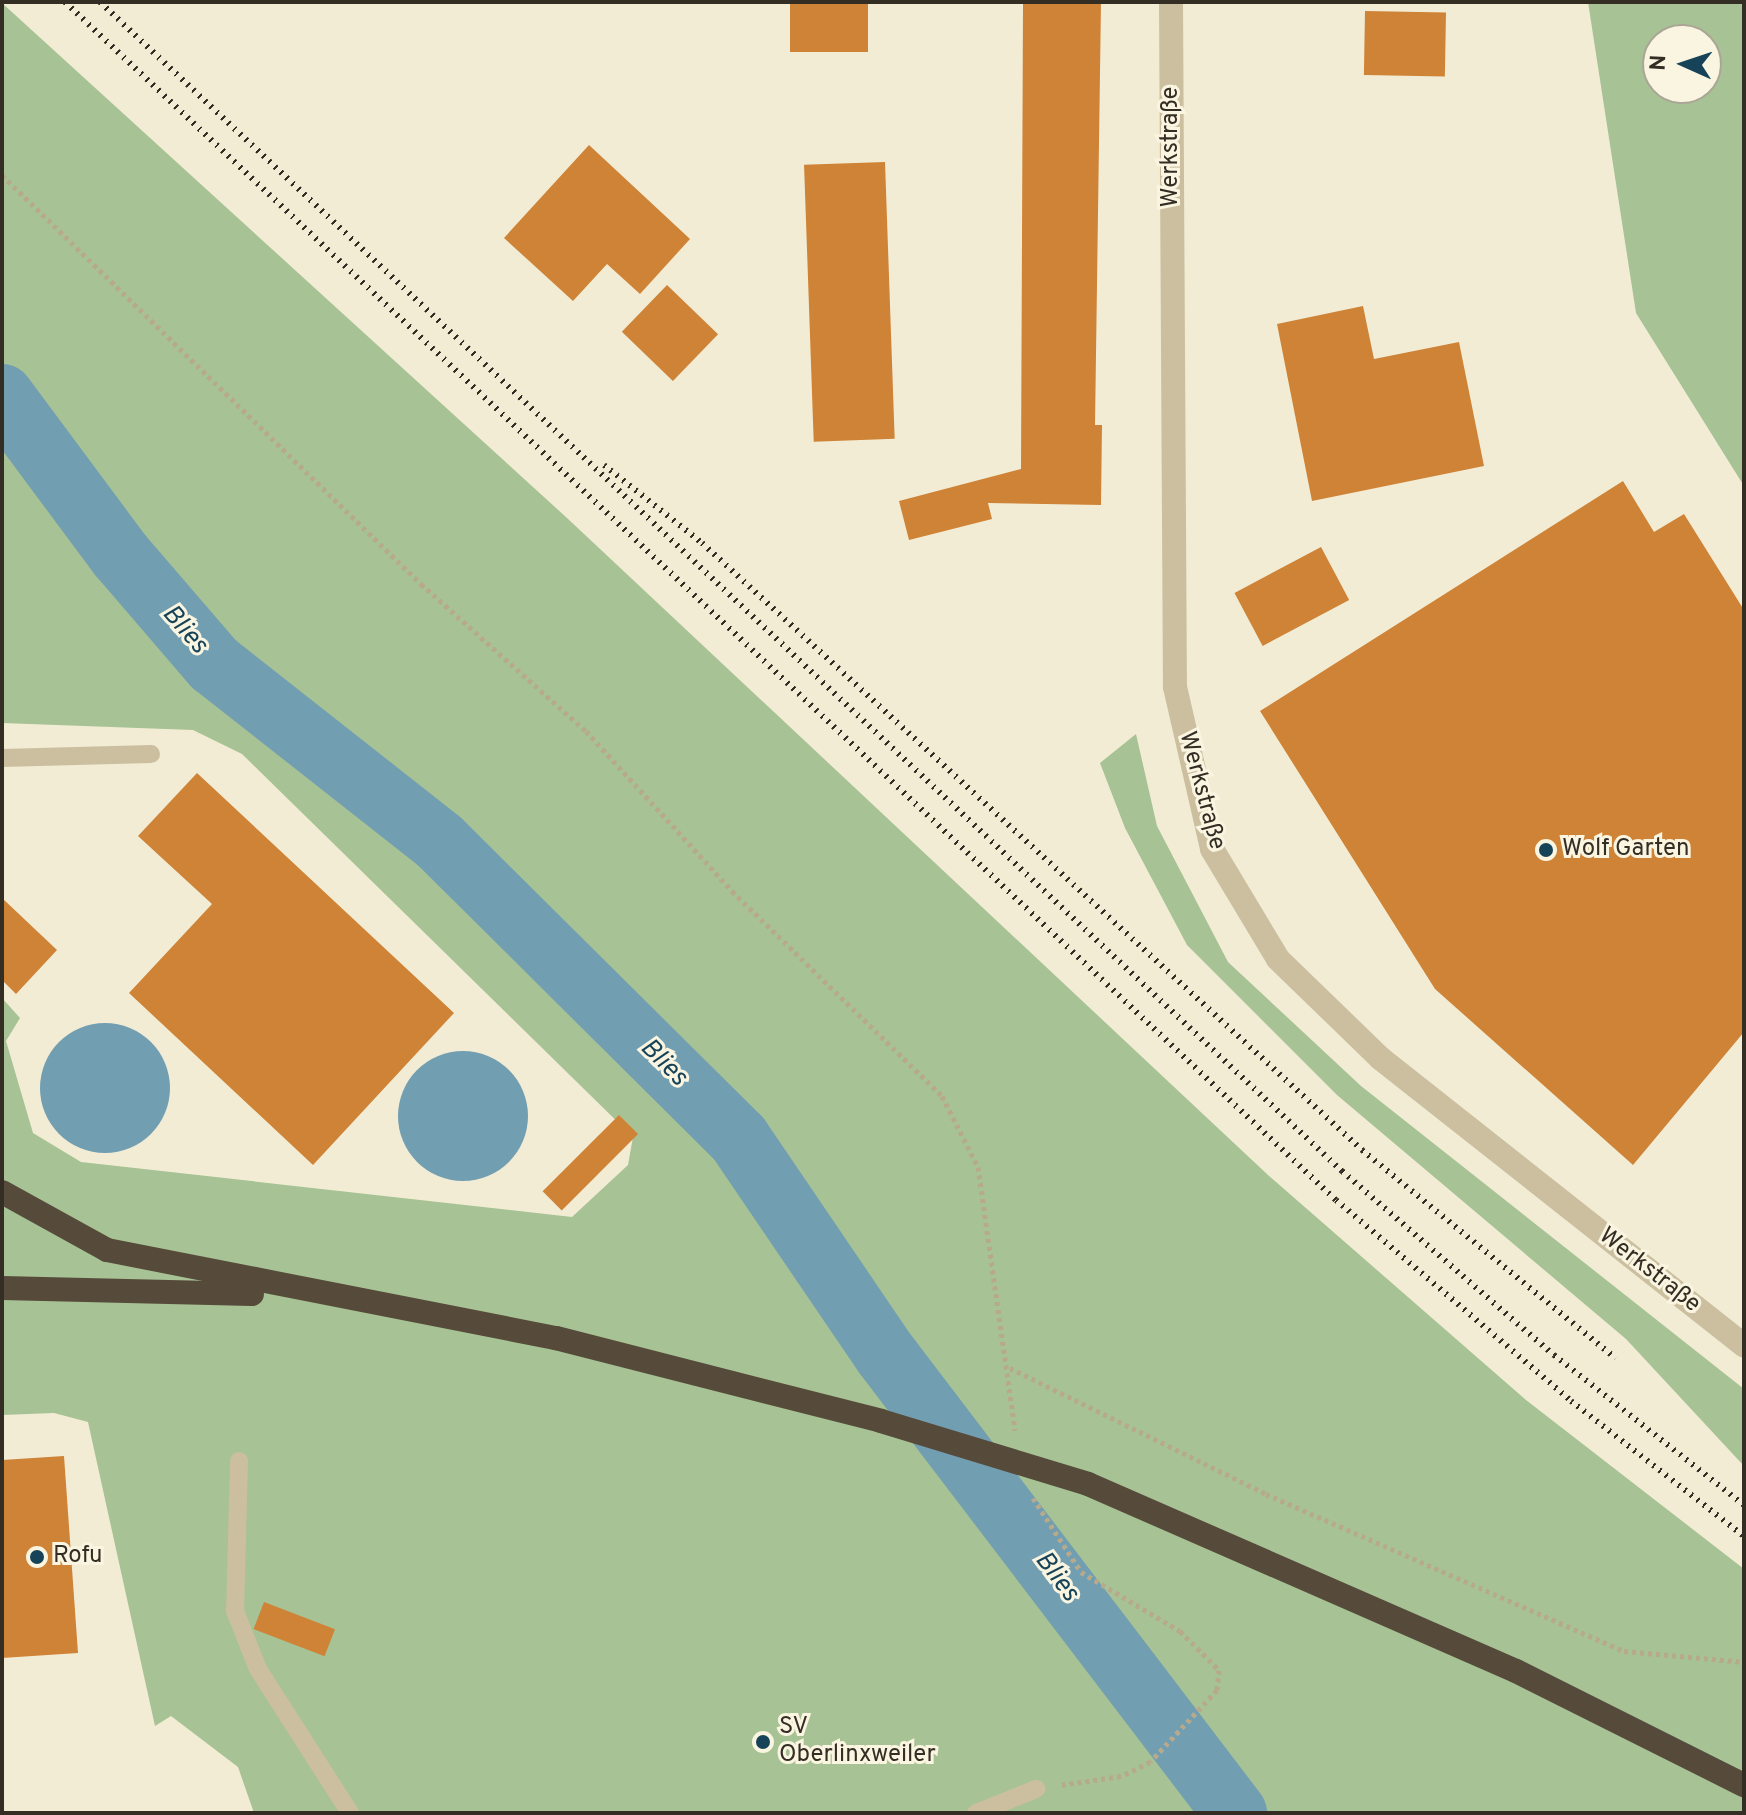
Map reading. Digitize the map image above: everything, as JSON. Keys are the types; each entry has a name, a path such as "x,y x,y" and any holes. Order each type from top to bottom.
{"highway":[{"path":"2,1192 107,1250 571,1341 881,1421 1088,1484 1473,1651 1744,1785"},
{"path":"2,1288 267,1295 409,1311"}],"street":[{"name":"Werkstraße","path":"1171,2 1175,687 1212,849 1278,959 1380,1058 1744,1345"}],"lane":[{"path":"2,758 151,754"},
{"path":"239,1461 235,1611 258,1669 350,1813"},
{"path":"976,1813 1036,1789"}],"path":[{"path":"2,175 421,584 586,731 732,891 942,1096 978,1167 1010,1368 1266,1494 1624,1651 1744,1662"},
{"path":"1036,1789 1121,1776 1159,1755 1202,1710 1220,1681 1210,1655 1081,1572 1052,1532"}],"green space":[{"path":"1588,2 1744,2 1744,486 1636,313"},
{"path":"2,3 567,518 1268,1175 1526,1400 1744,1569 1744,1813 254,1813 238,1767 171,1716 155,1726 88,1422 54,1413 2,1415 2,998 20,1018 6,1041 33,1133 81,1162 572,1217 628,1165 633,1137 242,754 193,730 2,723"},
{"path":"1136,734 1157,826 1228,962 1361,1086 1744,1389 1744,1466 1626,1339 1337,1095 1187,945 1125,828 1100,763"}],"water":[{"path":"105,1023 130,1028 151,1042 165,1063 170,1088 165,1113 151,1134 130,1148 105,1153 80,1148 59,1134 45,1113 40,1088 45,1063 59,1042 80,1028"},
{"path":"463,1051 488,1056 509,1070 523,1091 528,1116 523,1141 509,1162 488,1176 463,1181 438,1176 417,1162 403,1141 398,1116 403,1091 417,1070 438,1056"}],"building":[{"path":"790,2 868,2 868,52 790,52"},
{"path":"1023,2 1101,2 1095,425 1102,425 1101,505 988,503 992,519 909,540 899,501 1021,469"},
{"path":"1365,11 1446,12 1445,76 1364,75"},
{"path":"589,145 690,239 640,294 607,264 573,301 504,238"},
{"path":"885,162 895,439 814,442 804,165"},
{"path":"667,285 718,334 673,381 622,332"},
{"path":"1363,306 1374,359 1459,342 1484,466 1312,501 1277,324"},
{"name":"Wolf Garten","path":"1623,481 1654,532 1684,514 1744,610 1744,1032 1633,1165 1435,989 1260,711"},
{"path":"1321,547 1349,600 1263,646 1234,593"},
{"path":"197,773 454,1013 313,1165 129,993 212,904 138,836"},
{"path":"2,898 57,950 16,994 2,980"},
{"path":"619,1115 638,1134 562,1210 543,1191"},
{"name":"Rofu","path":"64,1456 78,1653 2,1658 2,1460"},
{"path":"264,1602 335,1629 325,1656 254,1629"}],"waterway":[{"name":"Blies","path":"2,396 121,556 214,664 439,841 739,1139 886,1355 1235,1813"}],"railway":[{"path":"65,2 1336,1200 1571,1401 1744,1536"},
{"path":"100,2 1342,1171 1554,1355 1744,1505"},
{"path":"604,465 702,543 1362,1150 1615,1358"}],"place":[{"name":"Wolf Garten","path":"1546,850"},
{"name":"Rofu","path":"37,1557"},
{"name":"SV Oberlinxweiler","path":"763,1742"}]}
